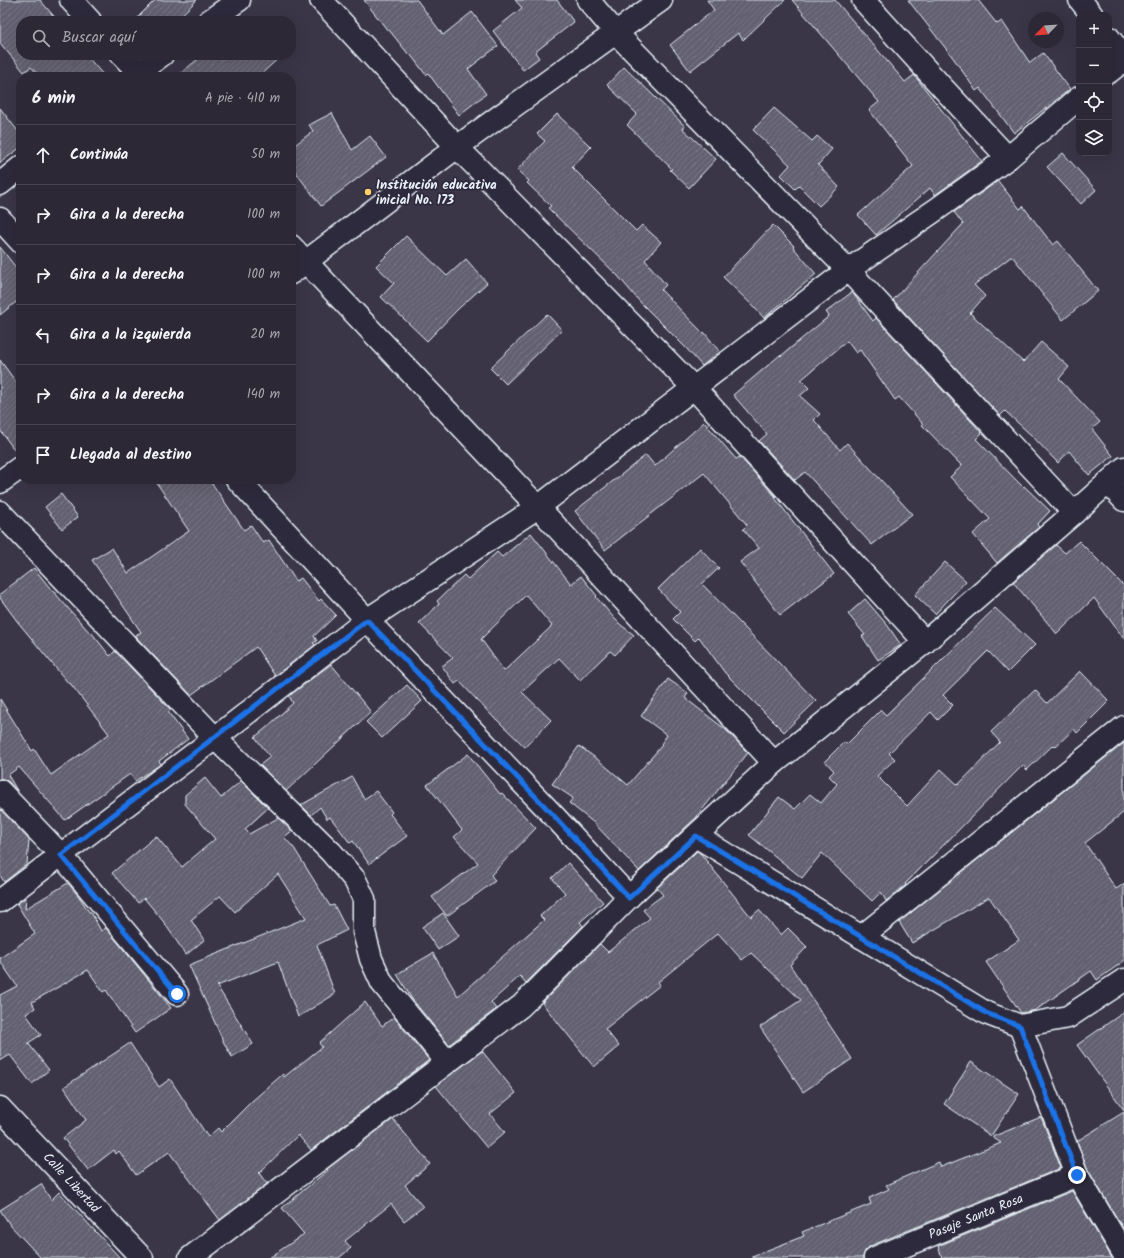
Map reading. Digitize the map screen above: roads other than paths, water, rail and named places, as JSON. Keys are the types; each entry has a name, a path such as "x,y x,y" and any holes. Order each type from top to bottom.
{"street":[{"path":"71,0 85,16"},
{"path":"216,16 238,0"},
{"path":"321,0 457,147 694,388 925,642"},
{"path":"588,0 616,33 848,270 1074,513"},
{"path":"661,0 457,147 298,268 538,507 774,763"},
{"path":"863,0 1008,158"},
{"path":"1080,0 1090,12"},
{"path":"1112,42 1124,58 1112,69"},
{"path":"126,60 136,72"},
{"path":"142,72 156,60"},
{"path":"0,901 215,738 367,620 538,507 848,270 938,209 1008,158 1076,101"},
{"path":"0,184 16,171"},
{"path":"0,219 16,237"},
{"path":"190,1258 521,1006 629,898 774,763 925,642 1124,468"},
{"path":"0,482 16,471"},
{"path":"1108,483 1124,500"},
{"path":"242,484 367,620 554,816 629,898"},
{"path":"0,512 215,738 332,852 355,880 364,899 364,932 371,959 382,984 447,1062"},
{"path":"861,937 1124,727"},
{"path":"0,791 61,855 177,994"},
{"path":"696,836 986,1013 1020,1026 1068,1017 1124,980"},
{"path":"1020,1026 1077,1175 1124,1254"},
{"name":"Calle Libertad","path":"0,1108 142,1258"},
{"name":"Pasaje Santa Rosa","path":"876,1258 1077,1175"}],"place":[{"name":"Institución educativa inicial No. 173","path":"368,192"}]}
